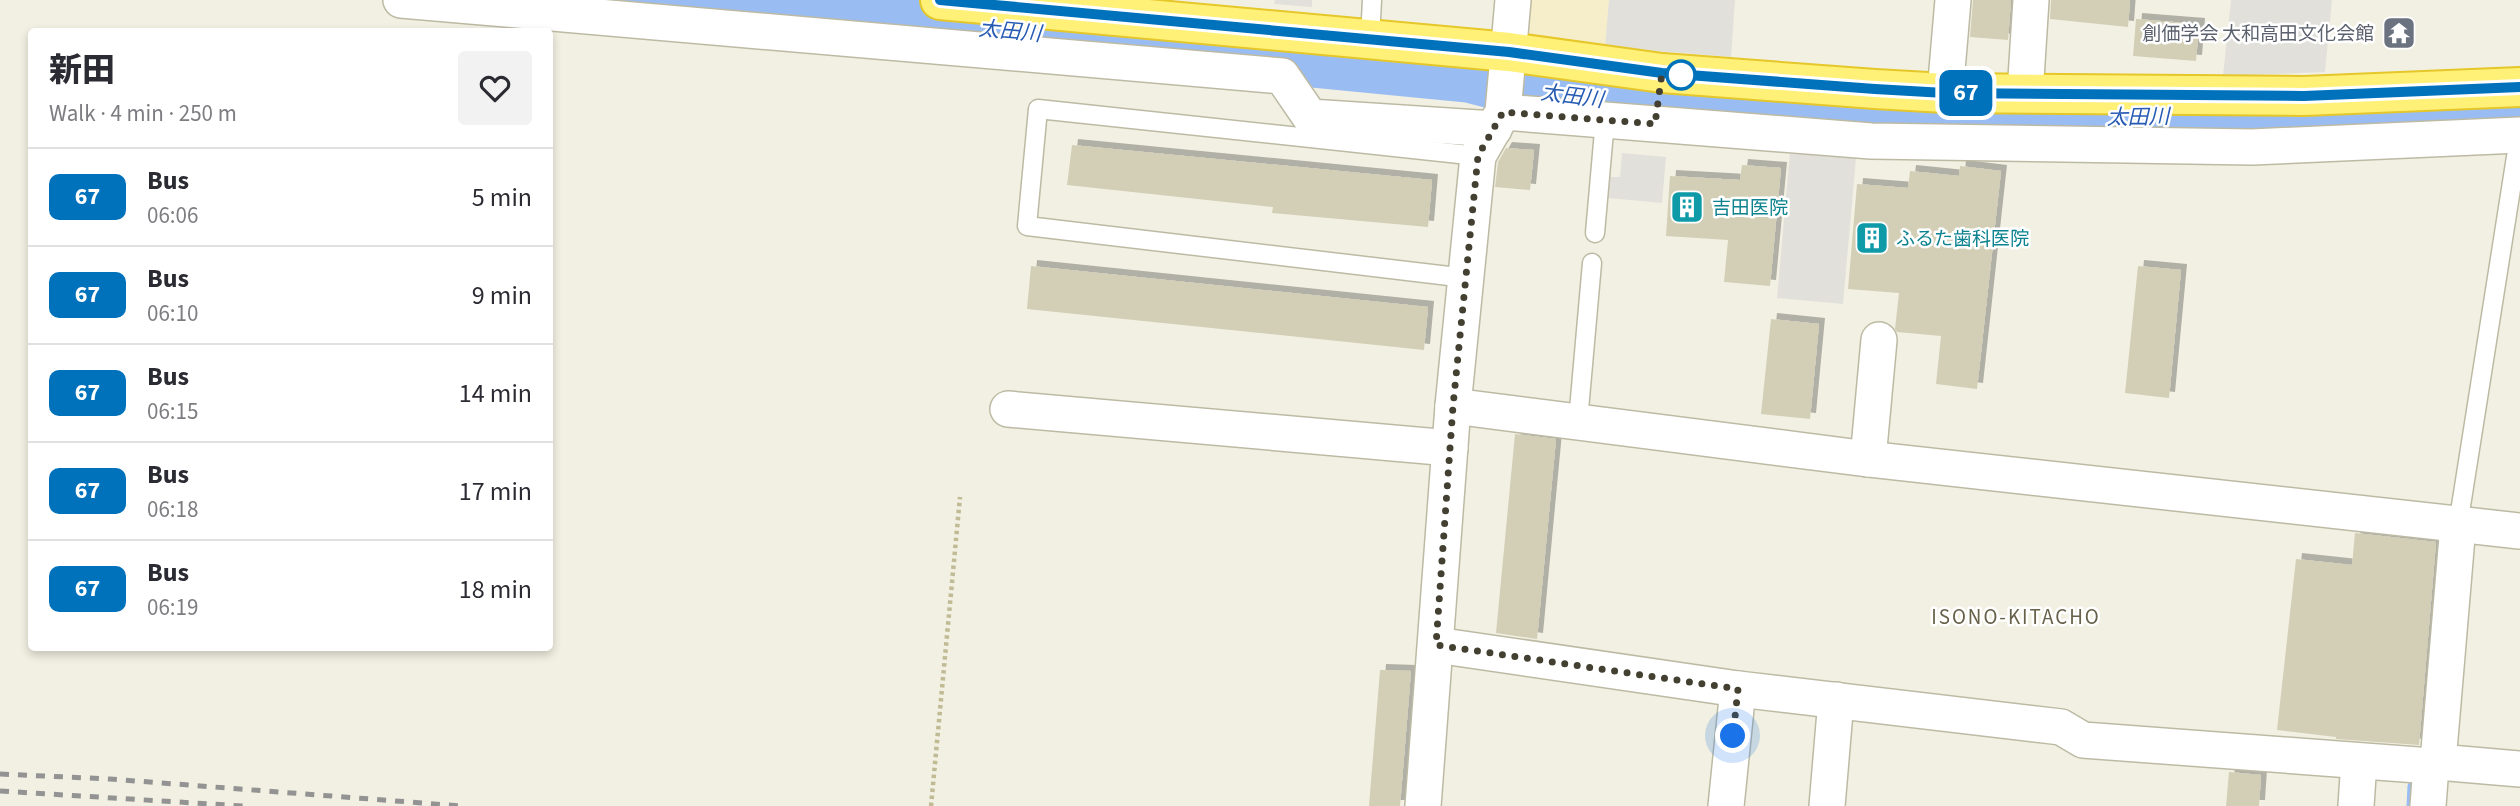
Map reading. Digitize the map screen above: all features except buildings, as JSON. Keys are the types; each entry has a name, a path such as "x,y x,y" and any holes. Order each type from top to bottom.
{"highway":[{"path":"940,0 1370,39 1508,59 1658,101 1873,116 1945,93 2304,96 2520,87"}],"street":[{"path":"401,0 1282,76 1310,117 1494,125 1605,120 1658,101 2252,147 2520,135"},
{"path":"1423,806 1453,406 1466,278 1508,59 1513,0"},
{"path":"1945,93 1953,0"},
{"path":"2025,94 2031,0"},
{"path":"1868,459 1879,340"},
{"path":"1453,406 1868,459 2520,531"},
{"path":"1008,409 1450,448"},
{"path":"2428,806 2435,764 2458,525"},
{"path":"1436,645 1738,689 2062,726 2083,740 2359,761 2520,769"},
{"path":"1726,806 1738,689"},
{"path":"1827,806 1836,700"},
{"path":"2356,806 2359,761"}],"lane":[{"path":"1370,39 1372,0"},
{"path":"1466,278 1027,226 1038,109 1494,125"},
{"path":"1595,233 1605,120"},
{"path":"2458,525 2520,143"},
{"path":"1578,421 1592,263"}],"path":[{"path":"931,806 960,497"}],"shaded area":[{"path":"1275,0 1312,0 1312,7 1274,4"},
{"path":"1528,0 1609,0 1605,47 1524,40"},
{"path":"1609,0 1735,0 1731,57 1605,47"},
{"path":"2231,0 2332,0 2325,72 2223,76"},
{"path":"1622,153 1666,157 1662,203 1608,198 1610,177 1620,177"},
{"path":"1790,153 1856,158 1843,304 1777,298"}],"waterway":[{"name":"太田川","path":"630,0 1053,35 1471,76 1552,97 1903,119 2520,113"},
{"path":"2411,806 2412,786"}],"railway":[{"path":"0,774 110,779 461,806"},
{"path":"0,791 243,806"}],"bus line":[{"name":"67","path":"940,0 1509,52 1662,73 1945,93 2304,96 2520,87"}],"place":[{"name":"創価学会 大和高田文化会館","path":"2399,33"},
{"name":"吉田医院","path":"1687,207"},
{"name":"ふるた歯科医院","path":"1872,238"}],"district":[{"name":"ISONO-KITACHO","path":"2016,617"}],"route":[{"path":"1681,75 1662,73 1655,124 1503,112 1478,156 1453,406 1436,645 1738,689 1733,736"}]}
